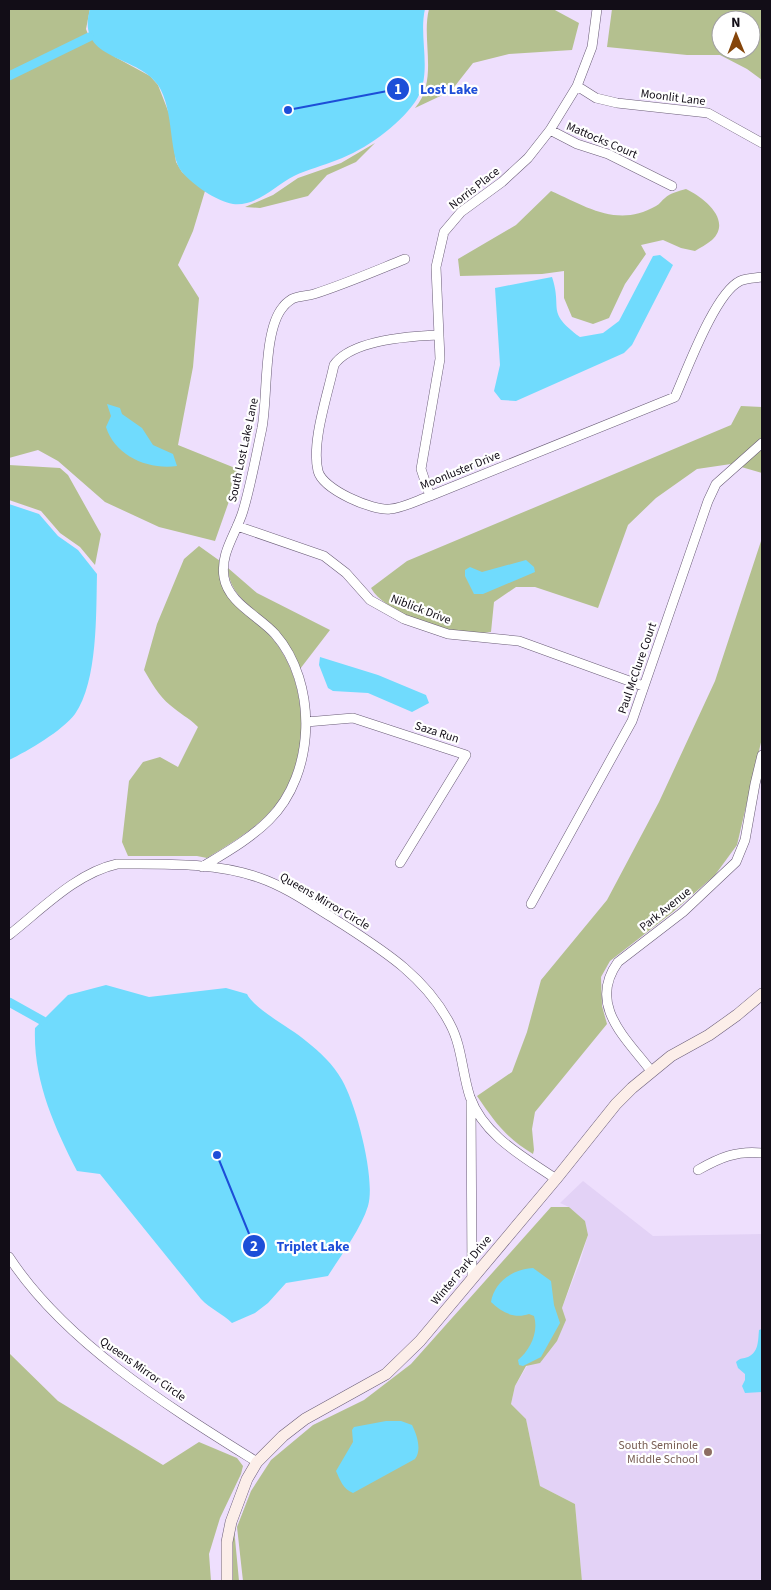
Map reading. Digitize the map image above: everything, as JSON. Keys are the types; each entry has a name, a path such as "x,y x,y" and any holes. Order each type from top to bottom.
{"street":[{"name":"Norris Place","path":"430,496 421,470 440,359 436,267 444,232 461,212 502,182 528,158 550,130 577,86 592,47 597,9"},
{"name":"Moonlit Lane","path":"577,86 596,98 616,103 708,112 762,143"},
{"name":"Mattocks Court","path":"550,130 577,144 608,154 672,186"},
{"name":"South Lost Lake Lane","path":"202,867 252,834 270,819 292,786 300,766 305,743 306,722 303,696 296,672 286,650 274,634 228,590 224,578 224,563 228,546 237,526 252,478 266,407 268,354 277,315 291,299 314,294 405,260"},
{"name":"Moonluster Drive","path":"439,335 406,337 365,346 339,358 334,365 317,445 319,473 326,483 347,498 390,510 430,496 675,397 715,310 728,290 739,281 762,277"},
{"name":"Paul McClure Court","path":"531,904 632,721 708,500 716,484 762,444"},
{"name":"Niblick Drive","path":"237,526 324,556 346,572 370,600 384,610 404,619 448,634 519,641 643,686"},
{"name":"Saza Run","path":"306,722 353,718 466,755 400,863"},
{"name":"Park Avenue","path":"652,1071 618,1028 611,1016 607,1002 607,986 610,973 618,962 682,912 736,862 745,840 762,755"},
{"name":"Queens Mirror Circle","path":"9,935 68,889 103,867 117,864 202,867 260,878 315,907 400,962 436,1001 451,1026 471,1098 472,1278"},
{"name":"Winter Park Drive","path":"227,1581 226,1542 231,1522 247,1479 257,1462 283,1436 305,1419 386,1374 420,1341 556,1179 616,1104 671,1056 709,1035 762,994"},
{"name":"Queens Mirror Circle","path":"471,1098 494,1134 556,1179"},
{"path":"698,1170 724,1156 740,1152 762,1153"},
{"name":"Queens Mirror Circle","path":"9,1258 43,1300 101,1356 257,1462"}],"shaded area":[{"path":"583,1181 653,1236 762,1234 762,1581 582,1581 575,1504 540,1486 526,1419 511,1404 515,1386 562,1308 580,1262 588,1235 569,1207 560,1203"}],"green space":[{"path":"9,9 90,9 86,29 89,37 115,57 150,76 158,85 170,116 176,162 182,172 205,191 193,231 178,265 199,298 193,367 178,445 240,470 215,541 159,527 105,502 58,461 38,450 9,458"},
{"path":"429,9 553,9 579,23 572,50 509,54 473,63 451,91 415,108 422,97 428,73 427,21"},
{"path":"612,9 762,9 762,80 730,60 761,60 761,10 711,10 711,55 687,55 607,47"},
{"path":"375,143 356,162 327,175 308,196 260,208 245,207 273,195 298,178 341,163"},
{"path":"686,189 707,203 713,210 719,225 718,232 712,240 695,251 681,248 663,240 641,245 646,254 625,284 609,318 593,324 572,317 564,298 564,271 542,274 460,276 458,259 516,225 551,191 603,213 629,215 656,206 669,195"},
{"path":"741,406 762,407 762,473 731,464 697,469 656,498 628,525 598,608 535,587 516,587 494,602 491,632 470,633 429,624 400,612 378,597 371,588 407,561 731,425"},
{"path":"9,465 60,468 68,475 101,534 95,565 80,547 60,533 41,511 9,500"},
{"path":"762,538 762,738 737,845 715,875 673,912 610,961 601,977 602,1006 607,1024 535,1112 532,1129 533,1154 523,1148 501,1128 477,1096 512,1072 527,1032 541,980 607,900 659,802 715,681"},
{"path":"199,546 220,561 224,589 230,598 236,606 272,638 285,658 295,680 300,704 301,729 298,753 292,776 281,797 266,816 245,834 207,858 197,856 128,856 122,842 129,781 143,762 160,757 178,767 198,727 166,701 144,670 157,624 184,559"},
{"path":"228,568 257,593 330,630 300,669 290,648 276,629 246,603 233,588"},
{"path":"551,1207 569,1207 585,1221 588,1235 562,1308 566,1320 557,1341 540,1363 526,1366 515,1386 511,1404 526,1419 540,1486 575,1504 582,1581 243,1581 237,1527 251,1491 271,1460 313,1425 364,1400 411,1364"},
{"path":"9,1353 58,1401 163,1465 199,1442 237,1458 243,1466 241,1474 220,1518 209,1554 211,1581 9,1581"},
{"path":"234,1528 239,1581 231,1581 229,1563"}],"water":[{"path":"90,9 425,9 423,20 424,80 421,91 408,111 400,120 370,144 348,156 294,176 258,199 241,204 233,204 219,200 205,192 182,172 175,155 167,107 158,85 136,67 99,48 91,38 88,26"},
{"path":"660,255 673,265 632,345 624,353 516,401 501,400 494,391 500,365 495,288 552,277 557,310 562,321 580,337 603,333 619,321 653,256"},
{"path":"107,404 120,408 122,414 142,428 153,445 173,454 177,466 155,466 144,463 134,459 117,446 110,437 106,427 111,416"},
{"path":"9,504 39,514 58,536 78,550 97,574 96,627 92,666 83,700 75,714 62,727 35,746 9,760"},
{"path":"526,560 534,567 535,572 483,594 474,594 465,576 465,570 470,567 482,572"},
{"path":"320,657 378,675 426,695 429,703 412,712 368,693 333,691 328,688 319,665"},
{"path":"106,985 149,997 226,988 247,994 257,1006 316,1049 335,1069 347,1091 358,1123 367,1161 370,1194 368,1206 361,1224 328,1276 286,1283 268,1303 255,1313 232,1323 201,1299 100,1174 77,1171 60,1137 41,1084 37,1066 35,1028 68,995"},
{"path":"533,1268 551,1281 554,1305 560,1323 541,1357 523,1366 519,1365 518,1360 530,1346 535,1328 534,1316 529,1314 519,1316 509,1314 491,1302 496,1288 506,1278 518,1271"},
{"path":"762,1329 762,1392 745,1393 742,1386 745,1374 738,1368 736,1362 752,1355 757,1345 759,1330"},
{"path":"386,1421 401,1421 412,1425 418,1442 417,1455 415,1459 353,1493 344,1487 336,1471 353,1442 352,1430 354,1427"}],"waterway":[{"path":"9,76 89,37"},
{"path":"9,1002 43,1021"}],"place":[{"name":"Lost Lake","path":"288,110"},
{"name":"Triplet Lake","path":"217,1155"},
{"name":"South Seminole Middle School","path":"708,1452"}]}
